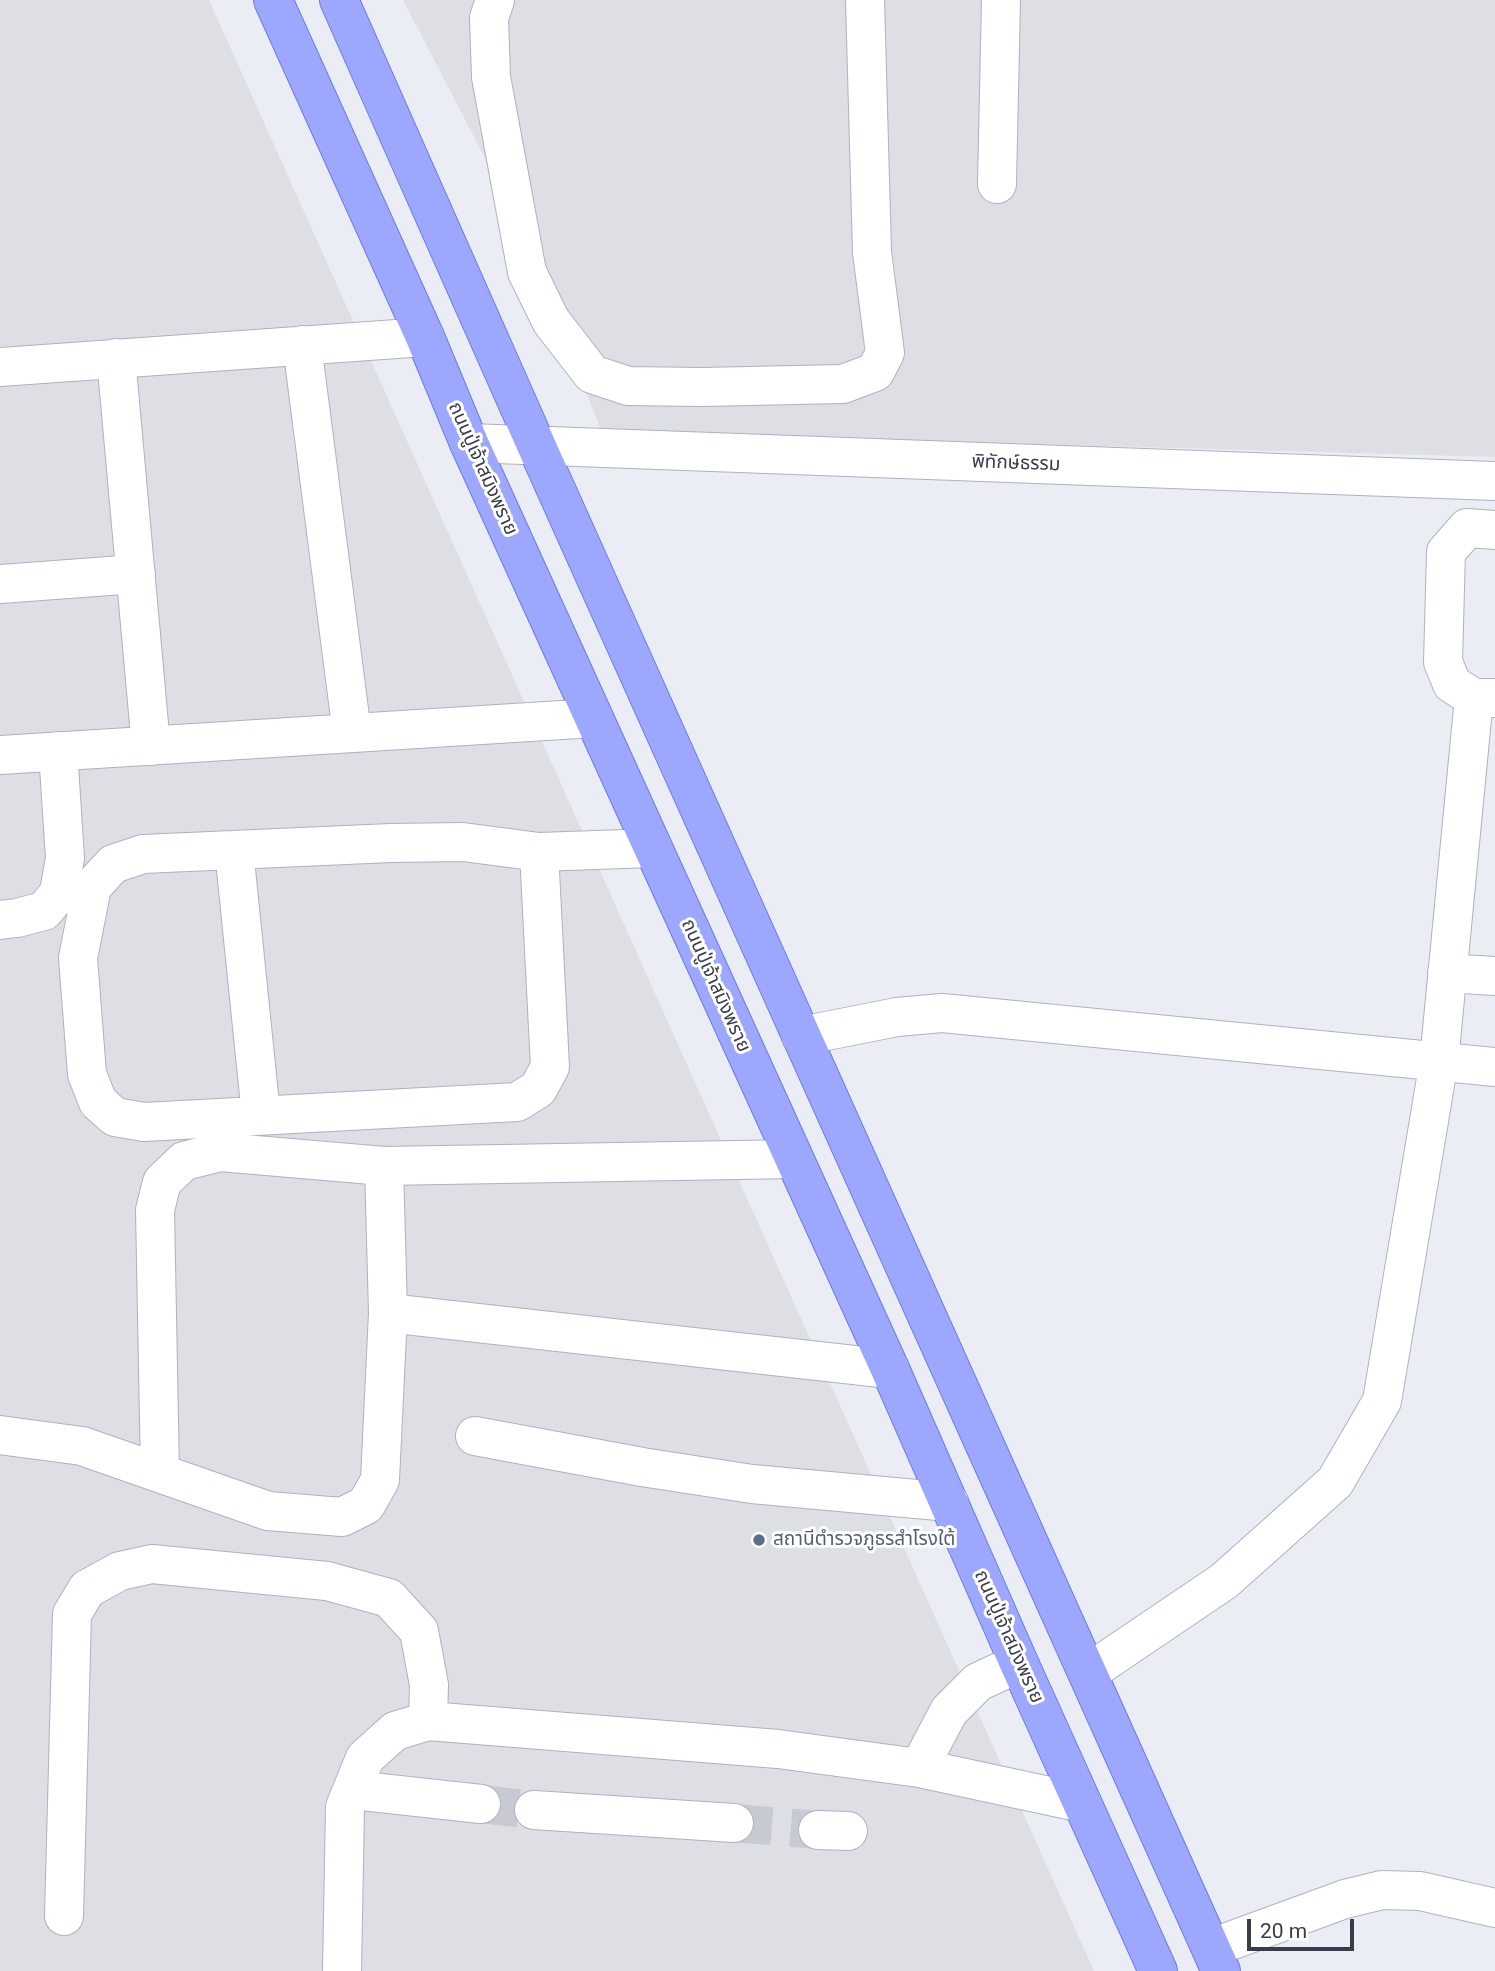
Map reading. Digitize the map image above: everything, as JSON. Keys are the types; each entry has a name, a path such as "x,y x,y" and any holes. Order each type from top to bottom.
{"main road":[{"name":"ถนนปู่เจ้าสมิงพราย","path":"273,0 470,443 890,1369 1158,1971"},
{"path":"339,0 1216,1960"},
{"path":"945,1493 991,1461"}],"street":[{"path":"495,0 489,18 491,77 527,272 551,321 592,374 628,386 702,387 843,384 875,372 885,353 872,252 865,0"},
{"path":"997,184 1001,0"},
{"path":"0,366 425,337"},
{"path":"302,345 352,733"},
{"path":"116,358 151,746"},
{"name":"พิทักษ์ธรรม","path":"470,443 1495,481"},
{"path":"1088,1673 1224,1581 1335,1482 1382,1401 1439,1061 1447,973 1485,698 1452,684 1443,662 1446,552 1467,528 1495,530"},
{"path":"0,584 136,574"},
{"path":"0,755 594,718"},
{"path":"0,920 44,911 60,893 65,858 58,751"},
{"path":"539,852 550,1066 538,1090 517,1102 144,1122 115,1117 98,1102 87,1074 78,958 92,887 113,864 143,854 463,842 539,852 653,848"},
{"path":"234,850 261,1115"},
{"path":"1447,973 1495,976"},
{"path":"801,1036 897,1017 942,1013 1495,1067"},
{"path":"160,1473 155,1210 162,1182 184,1161 219,1152 384,1166 794,1159"},
{"path":"0,1435 82,1446 268,1511 342,1517 366,1505 380,1480 388,1313 384,1166"},
{"path":"388,1313 890,1369"},
{"path":"475,1436 752,1484 945,1493"},
{"path":"64,1916 72,1614 87,1589 120,1571 152,1564 327,1581 389,1598 419,1631 429,1685 428,1721"},
{"path":"919,1768 949,1711 978,1682 1019,1663"},
{"path":"342,1971 345,1807 365,1758 395,1731 428,1721 778,1749 919,1768 1082,1803"},
{"path":"352,1790 481,1804"},
{"path":"534,1810 734,1823"},
{"path":"1216,1960 1345,1899 1382,1890 1420,1891 1495,1908"}],"shaded area":[{"path":"0,0 209,0 1094,1971 0,1971"},
{"path":"403,0 1495,0 1495,457 602,432 514,214"}],"tunnel":[{"path":"481,1804 534,1810"},
{"path":"734,1823 818,1830"}],"place":[{"name":"สถานีตำรวจภูธรสำโรงใต้","path":"759,1540"}]}
